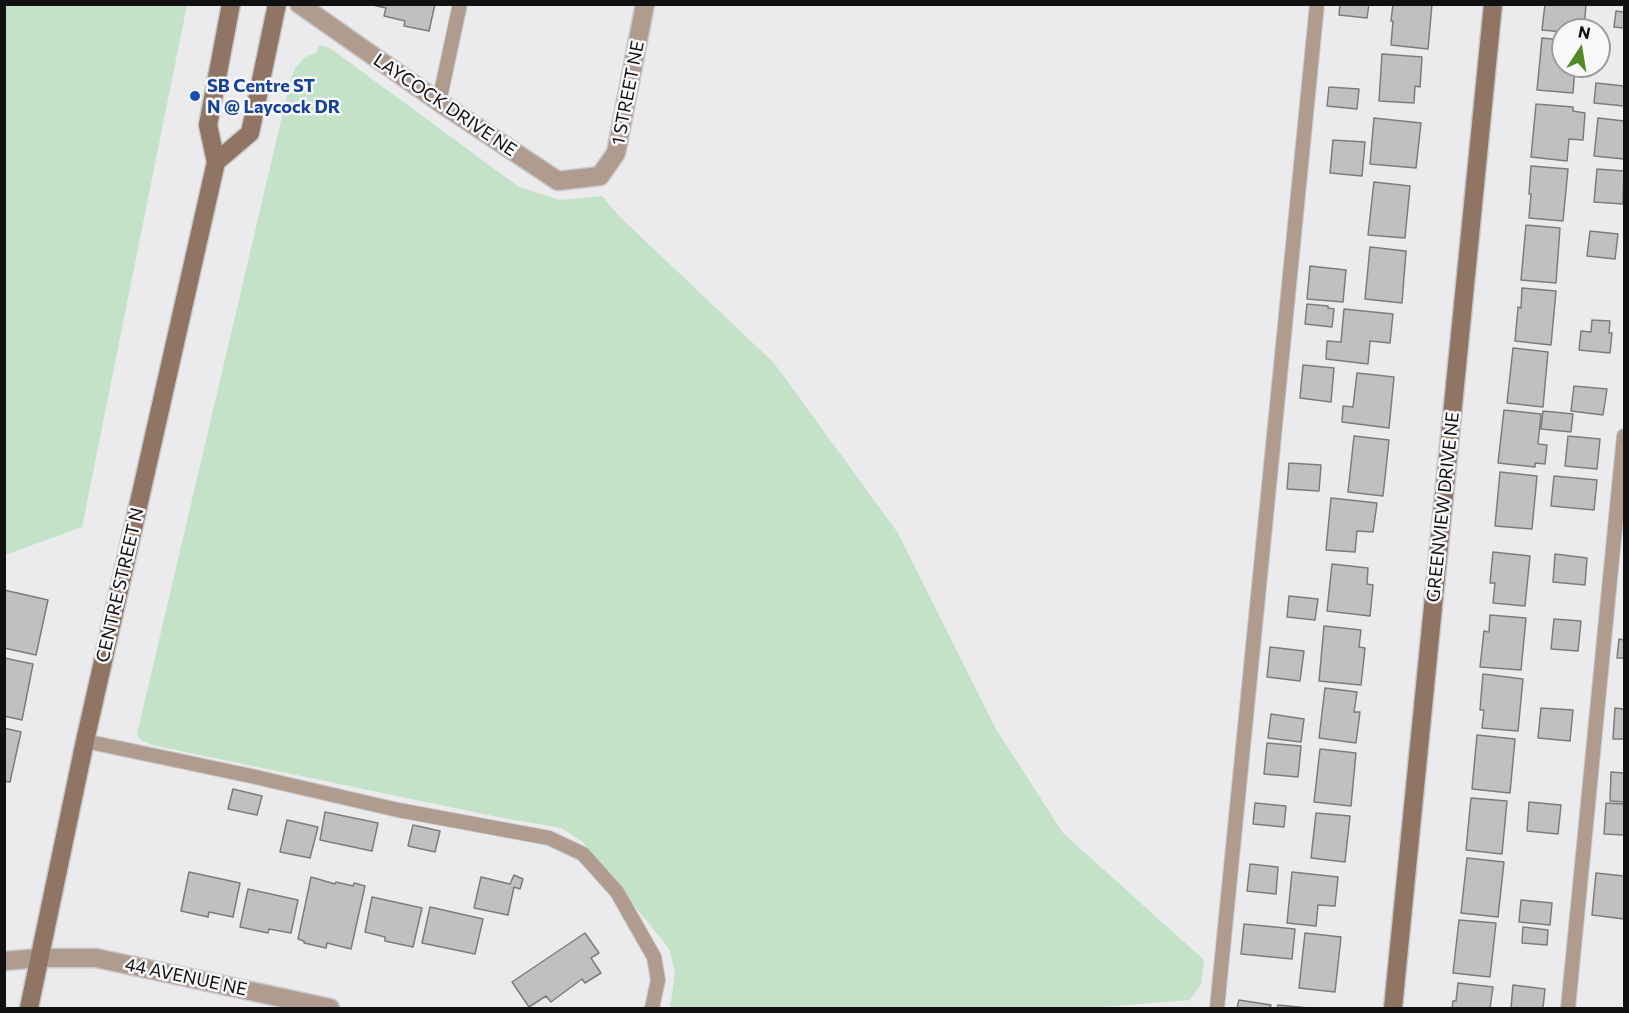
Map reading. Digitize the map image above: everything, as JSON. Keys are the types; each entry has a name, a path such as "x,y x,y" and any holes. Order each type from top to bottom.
{"main road":[{"name":"CENTRE STREET N","path":"29,1008 85,741 216,162 208,125 231,4"},
{"path":"216,162 250,133 277,4"},
{"name":"GREENVIEW DRIVE NE","path":"1393,1008 1492,4"}],"street":[{"name":"LAYCOCK DRIVE NE","path":"299,4 439,102 558,181 600,176"},
{"name":"1 STREET NE","path":"600,176 616,153 645,4"},
{"name":"44 AVENUE NE","path":"4,961 40,958 96,958 330,1008"}],"lane":[{"path":"439,102 460,4"},
{"path":"1217,1008 1317,4"},
{"path":"1568,1008 1624,436"},
{"path":"85,741 398,810 549,838 583,854 617,892 654,957 658,980 652,1008"}],"green space":[{"path":"4,5 187,5 82,527 5,555"},
{"path":"319,45 330,48 519,187 560,200 602,196 620,217 774,363 898,533 996,729 1063,833 1204,960 1201,984 1190,1000 1089,1008 670,1008 675,973 670,950 583,842 561,828 152,745 140,739 137,734 291,78 296,67 305,57 316,53"}],"building":[{"path":"368,4 435,4 429,31 404,26 405,21 384,16 386,8"},
{"path":"1340,4 1369,4 1367,18 1339,15"},
{"path":"1393,4 1432,4 1428,49 1391,45"},
{"path":"1545,4 1586,4 1585,18 1551,18 1551,31 1542,30"},
{"path":"1616,11 1624,12 1624,28 1614,27"},
{"path":"1542,38 1551,39 1551,78 1574,78 1573,93 1537,90"},
{"path":"1382,54 1422,57 1420,87 1415,86 1414,103 1379,101"},
{"path":"1596,83 1624,86 1624,106 1594,103"},
{"path":"1329,87 1359,89 1357,109 1327,106"},
{"path":"1536,104 1573,107 1573,111 1585,113 1583,140 1569,139 1567,161 1531,157"},
{"path":"1374,118 1421,123 1416,168 1370,164"},
{"path":"1598,118 1624,121 1624,159 1594,156"},
{"path":"1333,140 1365,142 1362,176 1330,173"},
{"path":"1531,166 1568,169 1563,221 1529,218"},
{"path":"1597,169 1624,171 1623,204 1594,202"},
{"path":"1374,182 1410,186 1405,238 1368,235"},
{"path":"1526,225 1560,228 1556,283 1521,280"},
{"path":"1590,231 1618,234 1615,259 1587,256"},
{"path":"1370,247 1406,251 1402,303 1365,299"},
{"path":"1310,266 1346,270 1343,302 1307,299"},
{"path":"1522,288 1556,291 1551,345 1515,341"},
{"path":"1307,304 1328,306 1334,309 1332,327 1305,324"},
{"path":"1344,309 1393,314 1390,343 1370,341 1368,364 1326,359 1327,341 1341,342"},
{"path":"1592,320 1610,321 1609,333 1612,333 1610,353 1579,350 1581,331 1591,332"},
{"path":"1513,348 1548,352 1543,407 1507,403"},
{"path":"1303,365 1334,368 1331,402 1300,398"},
{"path":"1357,373 1394,377 1389,428 1342,422 1343,406 1353,407"},
{"path":"1574,386 1607,389 1603,415 1571,411"},
{"path":"1504,410 1541,414 1538,444 1547,445 1545,464 1535,463 1535,467 1498,463"},
{"path":"1543,411 1573,414 1571,432 1541,429"},
{"path":"1354,436 1389,440 1383,496 1348,492"},
{"path":"1568,436 1600,439 1597,469 1565,466"},
{"path":"1289,463 1321,465 1319,491 1287,489"},
{"path":"1500,472 1537,476 1532,529 1495,526"},
{"path":"1554,476 1597,480 1594,510 1551,506"},
{"path":"1331,498 1377,503 1373,532 1357,531 1355,552 1326,550"},
{"path":"1493,552 1530,556 1525,606 1493,603 1495,583 1490,583"},
{"path":"1555,554 1587,558 1585,585 1553,582"},
{"path":"1332,564 1368,568 1367,584 1373,585 1370,616 1327,611"},
{"path":"4,590 48,600 36,655 4,648"},
{"path":"1289,596 1318,599 1315,620 1287,617"},
{"path":"1490,615 1526,618 1521,670 1480,667 1484,631 1489,632"},
{"path":"1554,619 1581,621 1578,651 1551,649"},
{"path":"1324,626 1361,630 1359,647 1365,648 1361,685 1319,681"},
{"path":"1619,639 1624,640 1624,658 1617,658"},
{"path":"1270,647 1304,651 1300,681 1267,677"},
{"path":"4,658 33,664 22,720 4,716"},
{"path":"1483,674 1523,679 1518,731 1482,728 1484,710 1480,710"},
{"path":"1325,688 1357,692 1354,712 1360,712 1356,743 1319,738"},
{"path":"1541,708 1573,710 1570,741 1538,738"},
{"path":"1615,708 1624,709 1624,739 1613,739"},
{"path":"1271,714 1304,719 1301,742 1268,738"},
{"path":"4,728 21,732 10,782 4,781"},
{"path":"1477,735 1515,739 1510,793 1472,789"},
{"path":"1267,743 1301,746 1298,777 1264,774"},
{"path":"1320,749 1356,753 1351,806 1314,802"},
{"path":"1611,772 1624,773 1624,802 1610,801"},
{"path":"233,789 262,796 257,815 228,809"},
{"path":"1471,798 1507,801 1502,854 1466,850"},
{"path":"1529,802 1561,805 1558,834 1527,831"},
{"path":"1255,803 1286,806 1284,827 1253,824"},
{"path":"1606,803 1624,804 1624,835 1604,834"},
{"path":"325,812 378,823 372,851 320,840"},
{"path":"1316,813 1350,816 1345,862 1311,858"},
{"path":"287,820 318,827 310,858 280,852"},
{"path":"413,825 440,831 435,852 408,846"},
{"path":"1467,858 1504,862 1498,917 1461,913"},
{"path":"1250,864 1278,867 1276,894 1247,891"},
{"path":"189,872 240,883 233,917 209,912 208,917 181,911"},
{"path":"1292,872 1338,877 1335,906 1318,905 1316,926 1287,923"},
{"path":"1596,873 1624,876 1624,919 1592,915"},
{"path":"514,875 523,879 520,889 514,887 508,915 474,908 481,877 510,884"},
{"path":"311,877 335,884 336,882 353,886 354,883 365,886 351,949 327,943 326,948 304,943 298,939"},
{"path":"248,889 298,900 291,933 269,929 268,933 240,927"},
{"path":"372,897 422,908 413,947 385,941 385,937 365,932"},
{"path":"1521,900 1552,903 1550,925 1519,922"},
{"path":"430,907 483,919 475,954 422,943"},
{"path":"1459,920 1496,923 1490,977 1453,973"},
{"path":"1244,924 1295,929 1292,959 1241,954"},
{"path":"1523,927 1548,930 1547,945 1522,943"},
{"path":"585,933 599,953 591,958 601,973 585,983 582,979 551,1002 546,996 529,1007 512,982"},
{"path":"1305,933 1341,937 1335,992 1299,988"},
{"path":"1458,983 1493,987 1490,1008 1452,1008 1453,1001 1456,1001"},
{"path":"1513,985 1545,989 1543,1008 1511,1008"},
{"path":"1239,1000 1271,1005 1270,1008 1237,1008"},
{"path":"1278,1005 1309,1008 1277,1008"}],"place":[{"name":"SB Centre ST N @ Laycock DR","path":"195,96"}]}
